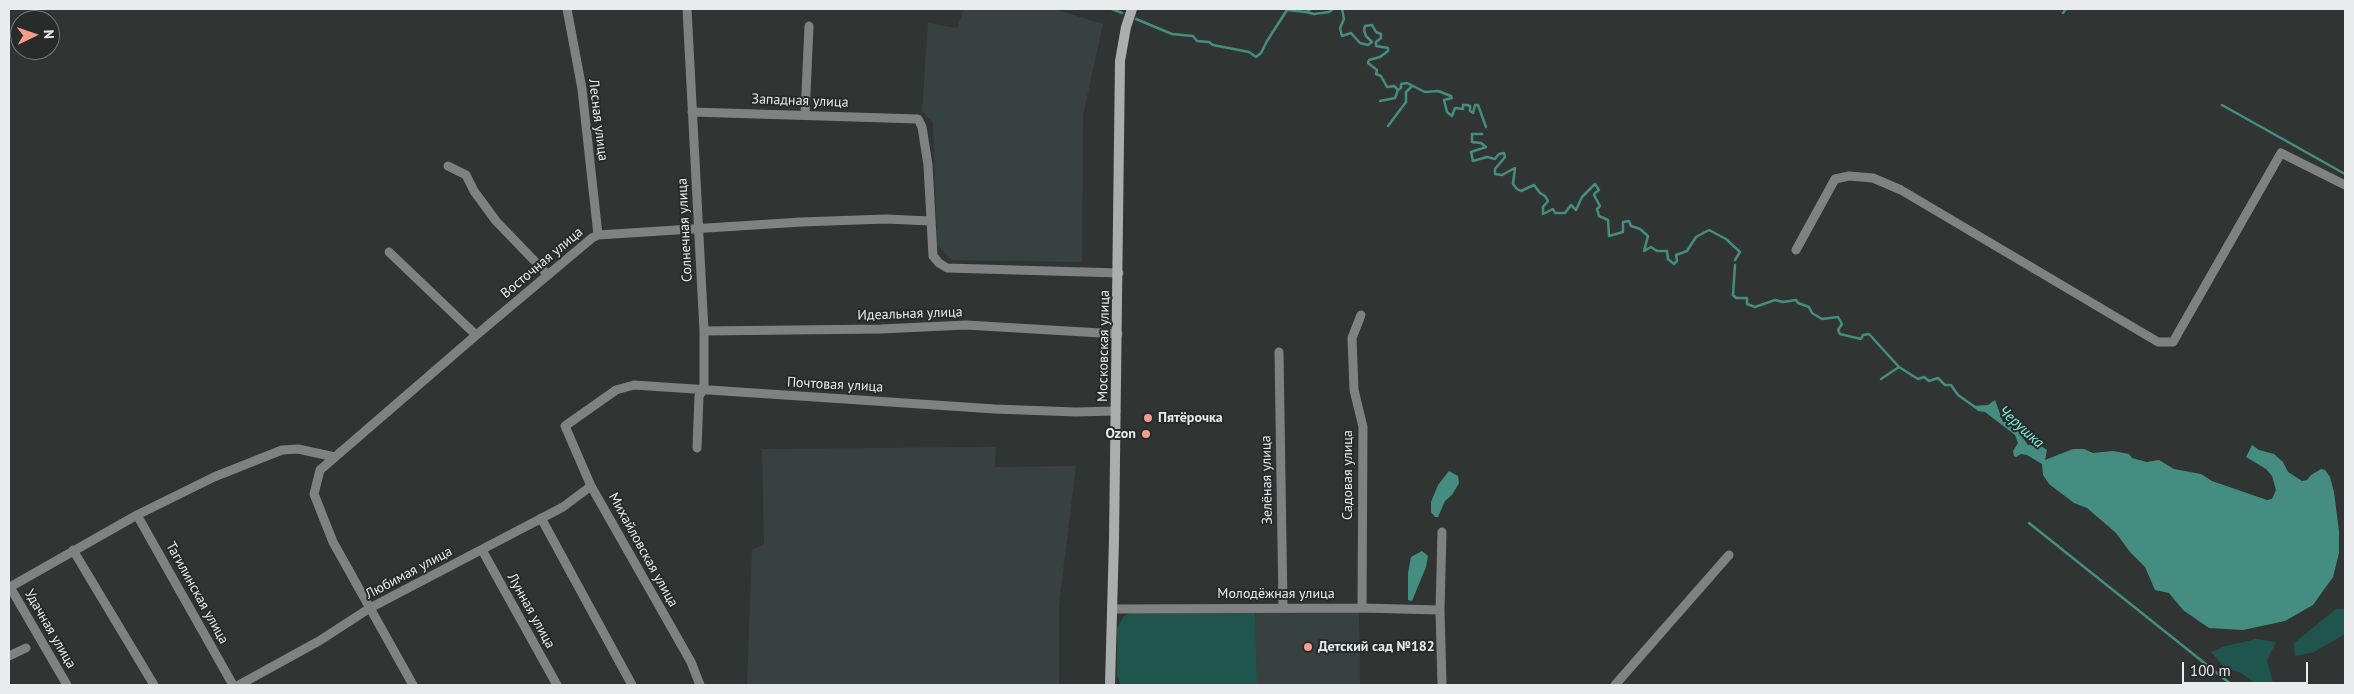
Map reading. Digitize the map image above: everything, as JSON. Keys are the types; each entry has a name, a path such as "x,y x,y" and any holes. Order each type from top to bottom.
{"main road":[{"name":"Московская улица","path":"1110,685 1119,273 1120,61 1126,27 1132,9"}],"street":[{"name":"Лесная улица","path":"567,9 582,89 598,235"},
{"name":"Солнечная улица","path":"687,9 704,331 704,389 699,396 697,448"},
{"path":"805,115 809,26"},
{"name":"Западная улица","path":"692,112 908,117 918,119 922,127 928,165 930,221"},
{"path":"1796,250 1835,179 1849,176 1873,178 1901,190 2158,342 2173,342 2281,153 2345,185"},
{"path":"448,166 466,175 474,191 496,221 548,275"},
{"name":"Восточная улица","path":"370,608 333,542 314,494 320,470 476,335 598,235 886,219 930,221"},
{"path":"930,221 934,256 939,263 947,268 1119,273"},
{"path":"389,252 476,335"},
{"name":"Садовая улица","path":"1361,315 1352,338 1354,390 1363,427 1362,608"},
{"name":"Идеальная улица","path":"704,331 881,329 966,325 1118,334"},
{"name":"Зелёная улица","path":"1279,352 1283,608"},
{"name":"Почтовая улица","path":"565,426 616,390 634,385 995,409 1076,412 1116,411"},
{"name":"Михайловская улица","path":"565,426 592,486 690,662 700,685"},
{"path":"10,586 137,515 214,477 282,450 298,449 334,457"},
{"name":"Любимая улица","path":"239,685 318,641 370,608 563,507 592,486"},
{"name":"Тагилинская улица","path":"137,515 232,685"},
{"path":"541,518 632,685"},
{"path":"1442,532 1440,610 1442,685"},
{"path":"73,550 154,685"},
{"name":"Лунная улица","path":"482,550 556,685"},
{"path":"1615,685 1729,555"},
{"name":"Удачная улица","path":"10,586 67,685"},
{"path":"370,608 413,685"},
{"name":"Молодёжная улица","path":"1112,609 1362,608 1440,610"},
{"path":"9,656 26,648"}],"shaded area":[{"path":"964,9 1054,9 1103,24 1083,115 1082,262 952,260 937,245 933,122 922,112 928,23 957,28"},
{"path":"1995,400 2003,422 2010,422 2012,416 2017,420 2015,427 2028,445 2041,446 2047,450 2045,460 2073,449 2084,449 2093,453 2113,451 2129,454 2132,458 2147,462 2159,460 2174,469 2201,474 2212,481 2267,500 2272,499 2276,490 2272,476 2266,469 2246,457 2252,445 2259,450 2274,454 2283,462 2288,472 2302,481 2307,480 2321,469 2325,470 2330,477 2334,492 2339,531 2339,553 2333,577 2313,605 2285,621 2243,630 2209,628 2183,610 2169,593 2155,590 2145,567 2130,552 2116,533 2087,508 2074,503 2049,484 2043,475 2042,464 2027,455 2014,456 2013,451 2018,443 2015,435 1985,412 1978,411 1972,406 1988,405"},
{"path":"996,447 995,467 1076,466 1059,605 1059,685 747,685 752,550 764,544 762,449"},
{"path":"1449,471 1458,476 1459,483 1452,495 1445,501 1438,517 1435,517 1431,512 1431,502 1438,485"},
{"path":"1422,551 1428,556 1426,567 1412,601 1408,600 1408,573 1411,557"},
{"path":"2336,609 2345,609 2345,634 2314,652 2295,656 2294,643"},
{"path":"1255,611 1359,612 1360,685 1257,685"},
{"path":"1255,611 1257,685 1121,685 1117,675 1117,628 1124,616 1133,612"},
{"path":"2256,639 2276,642 2267,660 2273,683 2270,685 2258,685 2241,673 2223,666 2211,652 2226,646"}],"waterway":[{"path":"1112,9 1122,13"},
{"name":"Черушка","path":"1311,9 1306,12 1314,14 1329,12 1333,9"},
{"name":"Черушка","path":"1342,9 1344,19 1340,28 1342,36 1351,33 1360,43 1368,45 1372,42 1366,36 1365,26 1372,25 1376,32 1381,34 1381,38 1376,42 1376,46 1388,48 1388,51 1380,57 1369,60 1368,63 1377,70 1376,74 1381,76 1387,87 1394,86 1398,90 1401,88 1401,84 1407,83 1425,92 1438,91 1451,96 1452,98 1444,100 1447,112 1452,116 1455,108 1463,109 1463,105 1467,105 1470,106 1470,111 1473,113 1475,105 1478,105 1486,127"},
{"path":"2063,13 2066,9"},
{"path":"1136,19 1172,34 1193,36 1197,41 1209,42 1213,45 1249,52 1256,57 1261,53 1287,10 1306,12"},
{"path":"1388,126 1406,102 1406,92 1412,86"},
{"path":"1380,101 1395,98 1398,90"},
{"path":"2222,105 2345,174"},
{"name":"Черушка","path":"1482,134 1472,134 1472,142 1481,143 1486,147 1471,152 1473,161 1487,157 1495,159 1499,154 1504,153 1505,157 1495,169 1495,174 1502,175 1515,168 1513,184 1517,189 1521,191 1534,185 1545,196 1548,201 1543,207 1543,214 1553,209 1555,213 1565,213 1571,205 1576,210 1582,197 1595,184 1599,190 1594,195 1600,206 1597,209 1599,216 1608,220 1609,236 1623,232 1623,222 1629,221 1631,226 1640,229 1648,236 1644,251 1651,247 1657,251 1667,251 1668,259 1674,264 1677,261 1676,255 1687,251 1696,237 1709,230 1726,239 1740,252 1735,260"},
{"name":"Черушка","path":"1735,265 1733,295 1736,298 1747,298 1747,304 1755,307 1775,300 1783,302 1796,300 1798,303 1809,307 1812,313 1822,319 1838,317 1842,324 1838,330 1840,334 1861,339 1863,335 1869,334 1899,367 1918,379 1924,377 1929,381 1938,378 1945,385 1951,385 1958,395 1975,407"},
{"path":"1881,379 1899,367"},
{"path":"2029,523 2232,685"}],"place":[{"name":"Пятёрочка","path":"1148,418"},
{"name":"Ozon","path":"1146,434"},
{"name":"Детский сад №182","path":"1308,647"}]}
